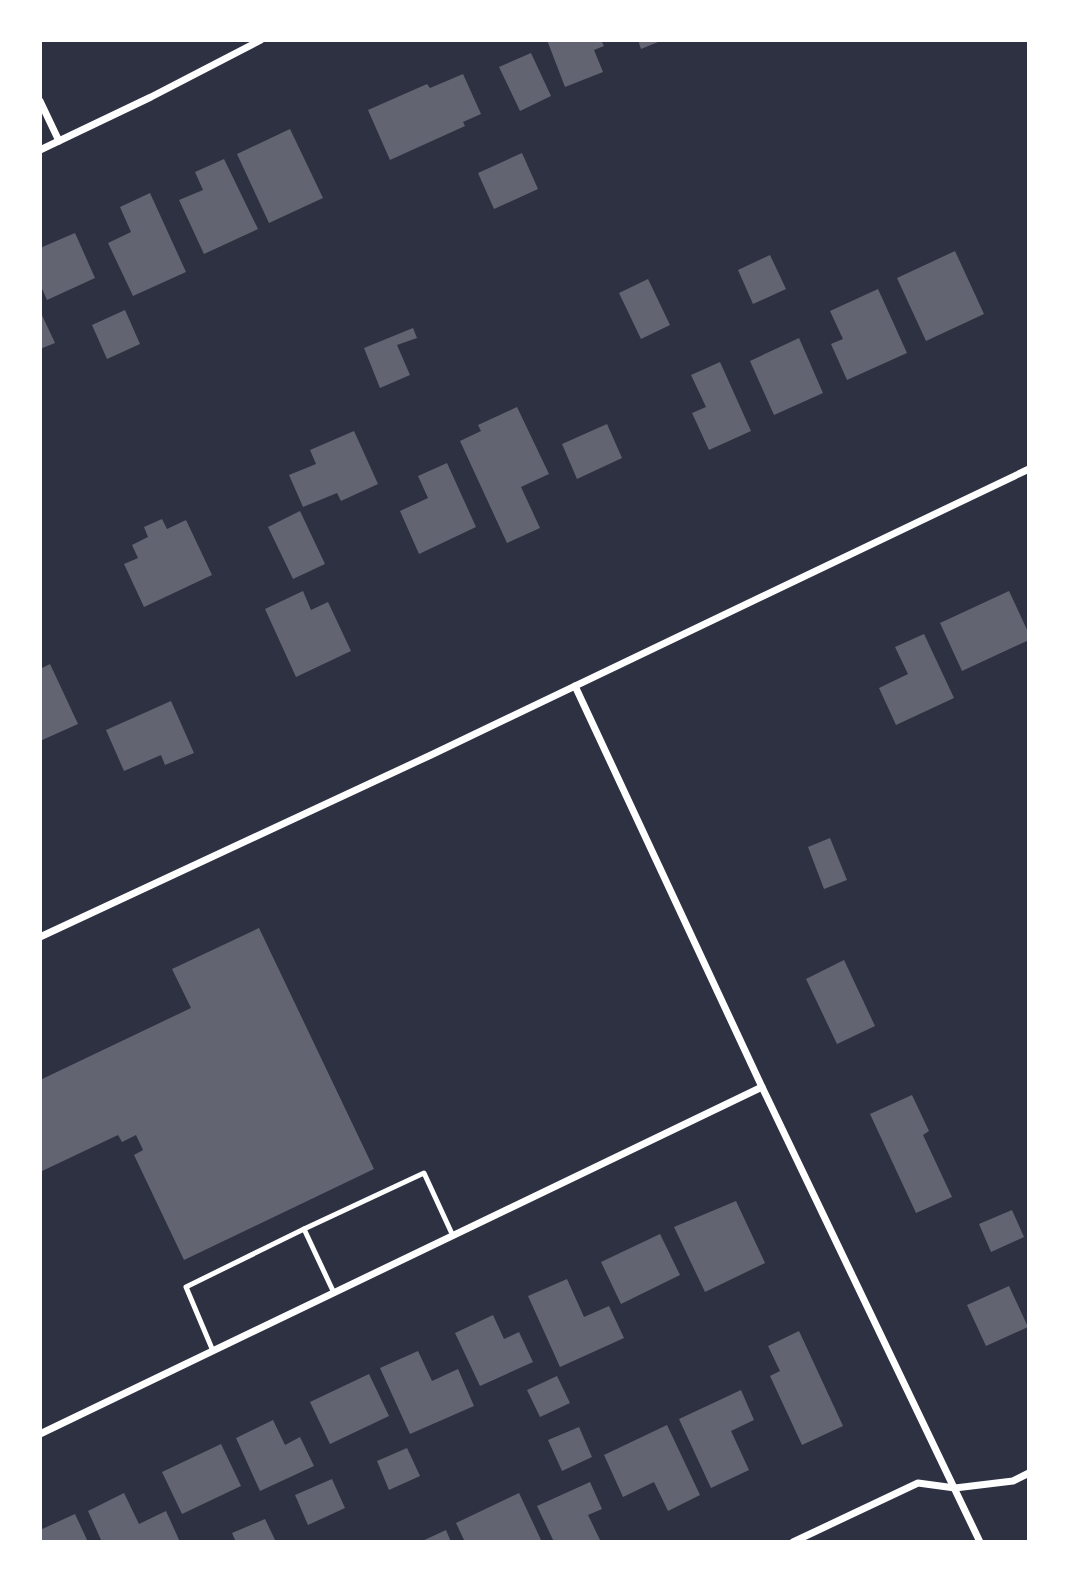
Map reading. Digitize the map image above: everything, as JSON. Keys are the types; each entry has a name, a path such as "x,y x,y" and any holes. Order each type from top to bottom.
{"street":[{"path":"40,150 261,40"},
{"path":"40,102 59,141"},
{"path":"40,937 1029,469"},
{"path":"575,686 762,1087 980,1542"},
{"path":"40,1434 762,1087"},
{"path":"793,1542 918,1483 955,1488 1013,1480 1029,1473"}],"lane":[{"path":"213,1351 186,1287 304,1228 424,1173 453,1236"},
{"path":"304,1228 334,1293"}],"building":[{"path":"547,40 601,40 604,46 594,50 603,72 565,87"},
{"path":"638,40 663,40 641,49"},
{"path":"531,53 551,96 520,111 499,67"},
{"path":"463,74 481,114 463,122 465,126 390,160 368,110 427,84 430,88"},
{"path":"290,129 323,198 269,223 237,154"},
{"path":"522,153 538,189 494,209 478,173"},
{"path":"224,159 258,229 204,254 179,200 203,190 195,172"},
{"path":"150,193 186,272 133,296 108,243 131,232 120,207"},
{"path":"75,233 95,278 47,300 40,284 40,248"},
{"path":"955,251 984,314 926,341 897,278"},
{"path":"770,255 786,289 753,304 738,270"},
{"path":"648,279 670,325 641,339 619,293"},
{"path":"878,289 907,353 847,380 831,344 843,339 830,311"},
{"path":"125,310 140,344 107,359 92,325"},
{"path":"40,311 55,343 40,349"},
{"path":"413,328 417,338 397,345 410,375 380,388 364,348"},
{"path":"799,338 823,393 774,415 750,361"},
{"path":"720,362 751,431 709,450 692,413 706,407 691,375"},
{"path":"517,407 549,474 521,487 540,528 507,543 460,441 481,431 478,425"},
{"path":"607,424 622,458 577,479 562,444"},
{"path":"354,431 378,484 341,501 337,493 303,507 289,475 316,464 310,450"},
{"path":"447,463 476,527 419,554 400,511 428,498 418,476"},
{"path":"300,511 325,564 293,579 268,527"},
{"path":"162,519 167,529 186,520 212,575 144,607 124,564 138,558 132,545 148,537 144,527"},
{"path":"303,591 311,610 328,602 351,651 296,677 265,609"},
{"path":"1009,591 1029,634 1029,640 962,671 940,623"},
{"path":"924,634 954,698 896,725 879,688 908,674 895,647"},
{"path":"50,664 78,724 40,741 40,669"},
{"path":"171,701 194,753 165,765 161,755 124,771 106,730"},
{"path":"830,838 847,880 824,889 808,847"},
{"path":"259,928 374,1169 184,1260 134,1155 143,1150 136,1135 122,1142 118,1135 40,1172 40,1080 191,1008 172,969"},
{"path":"844,960 875,1026 837,1044 806,979"},
{"path":"912,1095 929,1131 923,1135 952,1197 916,1213 870,1114"},
{"path":"736,1201 765,1263 705,1292 674,1227"},
{"path":"1012,1210 1024,1237 991,1252 979,1224"},
{"path":"660,1234 680,1275 621,1304 601,1262"},
{"path":"567,1279 584,1317 609,1306 624,1338 560,1367 528,1296"},
{"path":"1009,1286 1028,1327 986,1346 967,1305"},
{"path":"493,1315 504,1339 519,1332 533,1362 480,1386 455,1333"},
{"path":"799,1331 843,1426 802,1445 770,1376 780,1371 768,1346"},
{"path":"418,1351 432,1381 458,1369 474,1406 410,1434 380,1368"},
{"path":"369,1374 389,1416 330,1444 310,1402"},
{"path":"557,1376 570,1403 540,1417 527,1390"},
{"path":"741,1390 754,1420 731,1431 749,1470 711,1488 679,1419"},
{"path":"273,1420 285,1445 300,1437 314,1466 260,1491 236,1438"},
{"path":"667,1425 700,1495 668,1511 654,1482 623,1497 604,1455"},
{"path":"579,1427 592,1457 562,1471 548,1440"},
{"path":"221,1444 241,1486 182,1514 162,1472"},
{"path":"407,1448 420,1476 389,1490 377,1461"},
{"path":"332,1479 345,1508 308,1525 295,1495"},
{"path":"590,1482 602,1509 588,1515 600,1540 554,1542 537,1506"},
{"path":"124,1493 139,1524 166,1511 180,1542 102,1542 88,1511"},
{"path":"519,1493 542,1542 465,1542 456,1523"},
{"path":"75,1514 88,1542 40,1542 40,1530"},
{"path":"265,1519 276,1542 236,1542 232,1533"},
{"path":"446,1530 451,1542 420,1542"}]}
